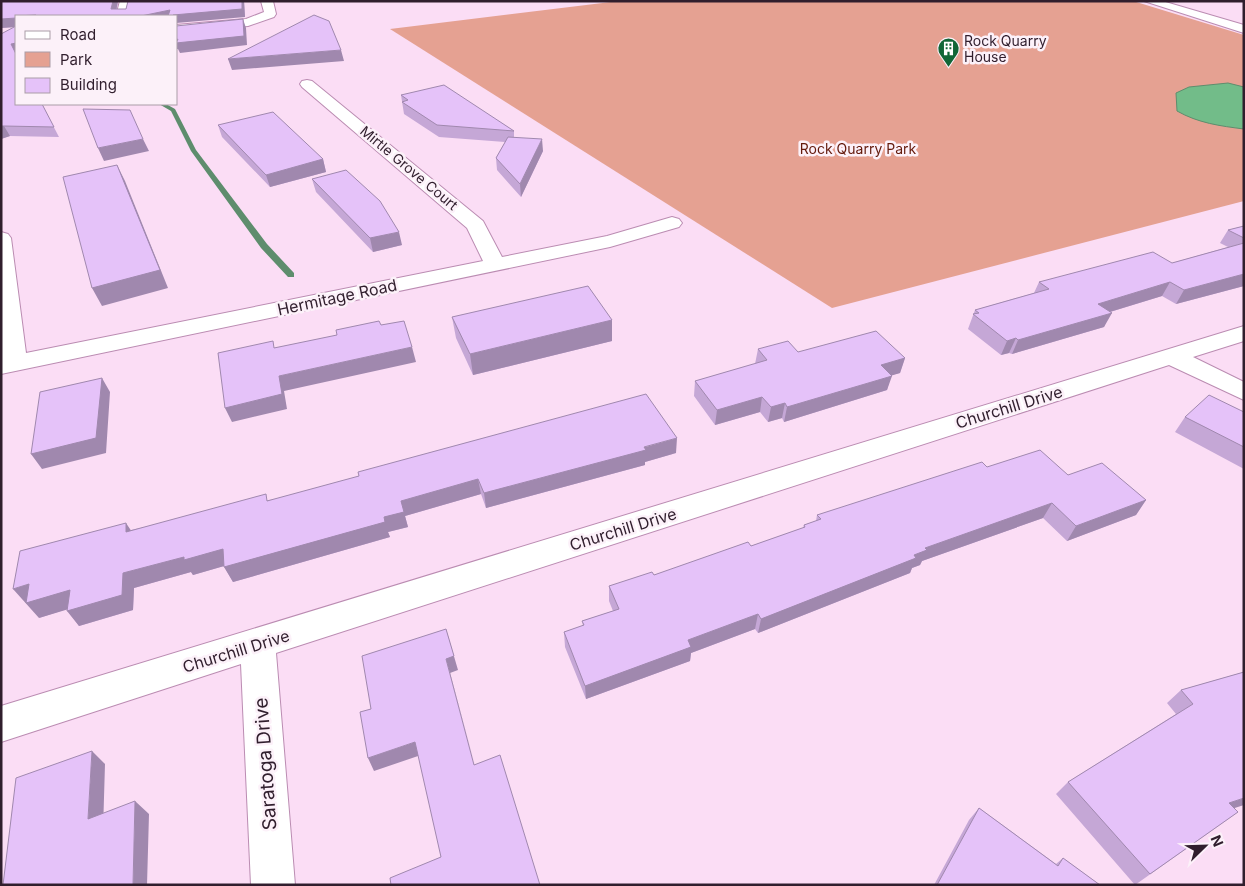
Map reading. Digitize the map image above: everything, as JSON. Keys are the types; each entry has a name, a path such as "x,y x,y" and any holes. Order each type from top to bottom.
{"street":[{"path":"122,15 126,1"},
{"path":"178,29 248,22 270,14 267,1"},
{"path":"1149,1 1244,30"},
{"path":"1177,1 1244,21"},
{"name":"Mirtle Grove Court","path":"306,84 476,224 495,265"},
{"name":"Hermitage Road","path":"8,365 610,241 672,223"},
{"path":"1,238 8,365"},
{"name":"Churchill Drive","path":"1,724 1244,333"},
{"path":"1171,356 1244,392"},
{"name":"Saratoga Drive","path":"258,644 273,885"}],"green space":[{"name":"Rock Quarry Park","path":"619,1 1133,1 1244,35 1244,201 832,308 390,29"}],"shaded area":[{"path":"1228,83 1244,87 1244,129 1201,121 1177,111 1176,93 1189,87"}],"building":[{"path":"1,1 113,1 111,9 126,9 128,1 242,1 242,9 173,15 168,15 170,10 146,15 15,15 15,18 1,19"},
{"path":"314,15 329,21 341,50 228,59"},
{"path":"243,19 244,36 178,43 178,26"},
{"path":"15,27 15,43 11,44 15,52 15,105 43,105 54,127 1,126 1,34"},
{"path":"444,85 514,131 437,125 402,102 408,100 401,95"},
{"path":"83,109 130,110 143,139 98,148"},
{"path":"273,112 323,159 266,175 218,125"},
{"path":"508,137 542,139 520,184 496,158"},
{"path":"117,165 160,270 92,288 63,177"},
{"path":"346,170 380,201 399,232 370,238 312,179"},
{"path":"1244,226 1244,238 1228,230"},
{"path":"1244,243 1244,274 1184,290 1170,282 1098,304 1112,313 1018,340 1016,338 1007,341 973,314 979,313 975,310 1049,289 1039,282 1153,252 1172,263"},
{"path":"588,286 612,320 470,354 452,317"},
{"path":"379,321 381,325 404,321 412,347 279,376 282,394 225,408 218,353 273,341 274,348 337,335 336,330"},
{"path":"876,331 905,358 881,365 892,376 787,407 785,403 771,407 762,397 717,410 695,381 767,360 758,349 788,341 798,352"},
{"path":"102,378 96,438 31,454 40,392"},
{"path":"646,394 677,438 644,447 646,450 484,493 478,479 401,501 404,512 384,517 385,522 224,567 223,549 184,560 184,557 123,573 122,595 67,611 70,590 26,603 29,584 13,589 20,551 126,523 126,532 266,494 267,501 359,476 358,472"},
{"path":"1209,395 1244,412 1244,447 1185,417"},
{"path":"1040,450 1068,475 1102,463 1146,500 1076,526 1052,503 925,548 927,550 914,555 916,558 761,619 758,614 688,640 691,647 585,686 564,632 584,625 582,621 619,609 609,586 652,572 654,575 748,542 751,546 805,527 804,525 821,519 817,515 982,462 987,467"},
{"path":"446,629 454,656 446,659 474,765 500,755 540,885 391,885 390,878 441,857 415,742 368,758 360,712 371,709 362,656"},
{"path":"1244,672 1244,798 1229,803 1238,812 1150,874 1068,782 1193,704 1181,690"},
{"path":"92,751 88,819 135,801 133,885 3,885 16,778"},
{"path":"979,808 1058,866 1063,858 1100,885 937,885"}],"waterway":[{"path":"164,105 173,110 193,150 264,246 291,275"}],"place":[{"name":"Rock Quarry House","path":"948,68"}]}
